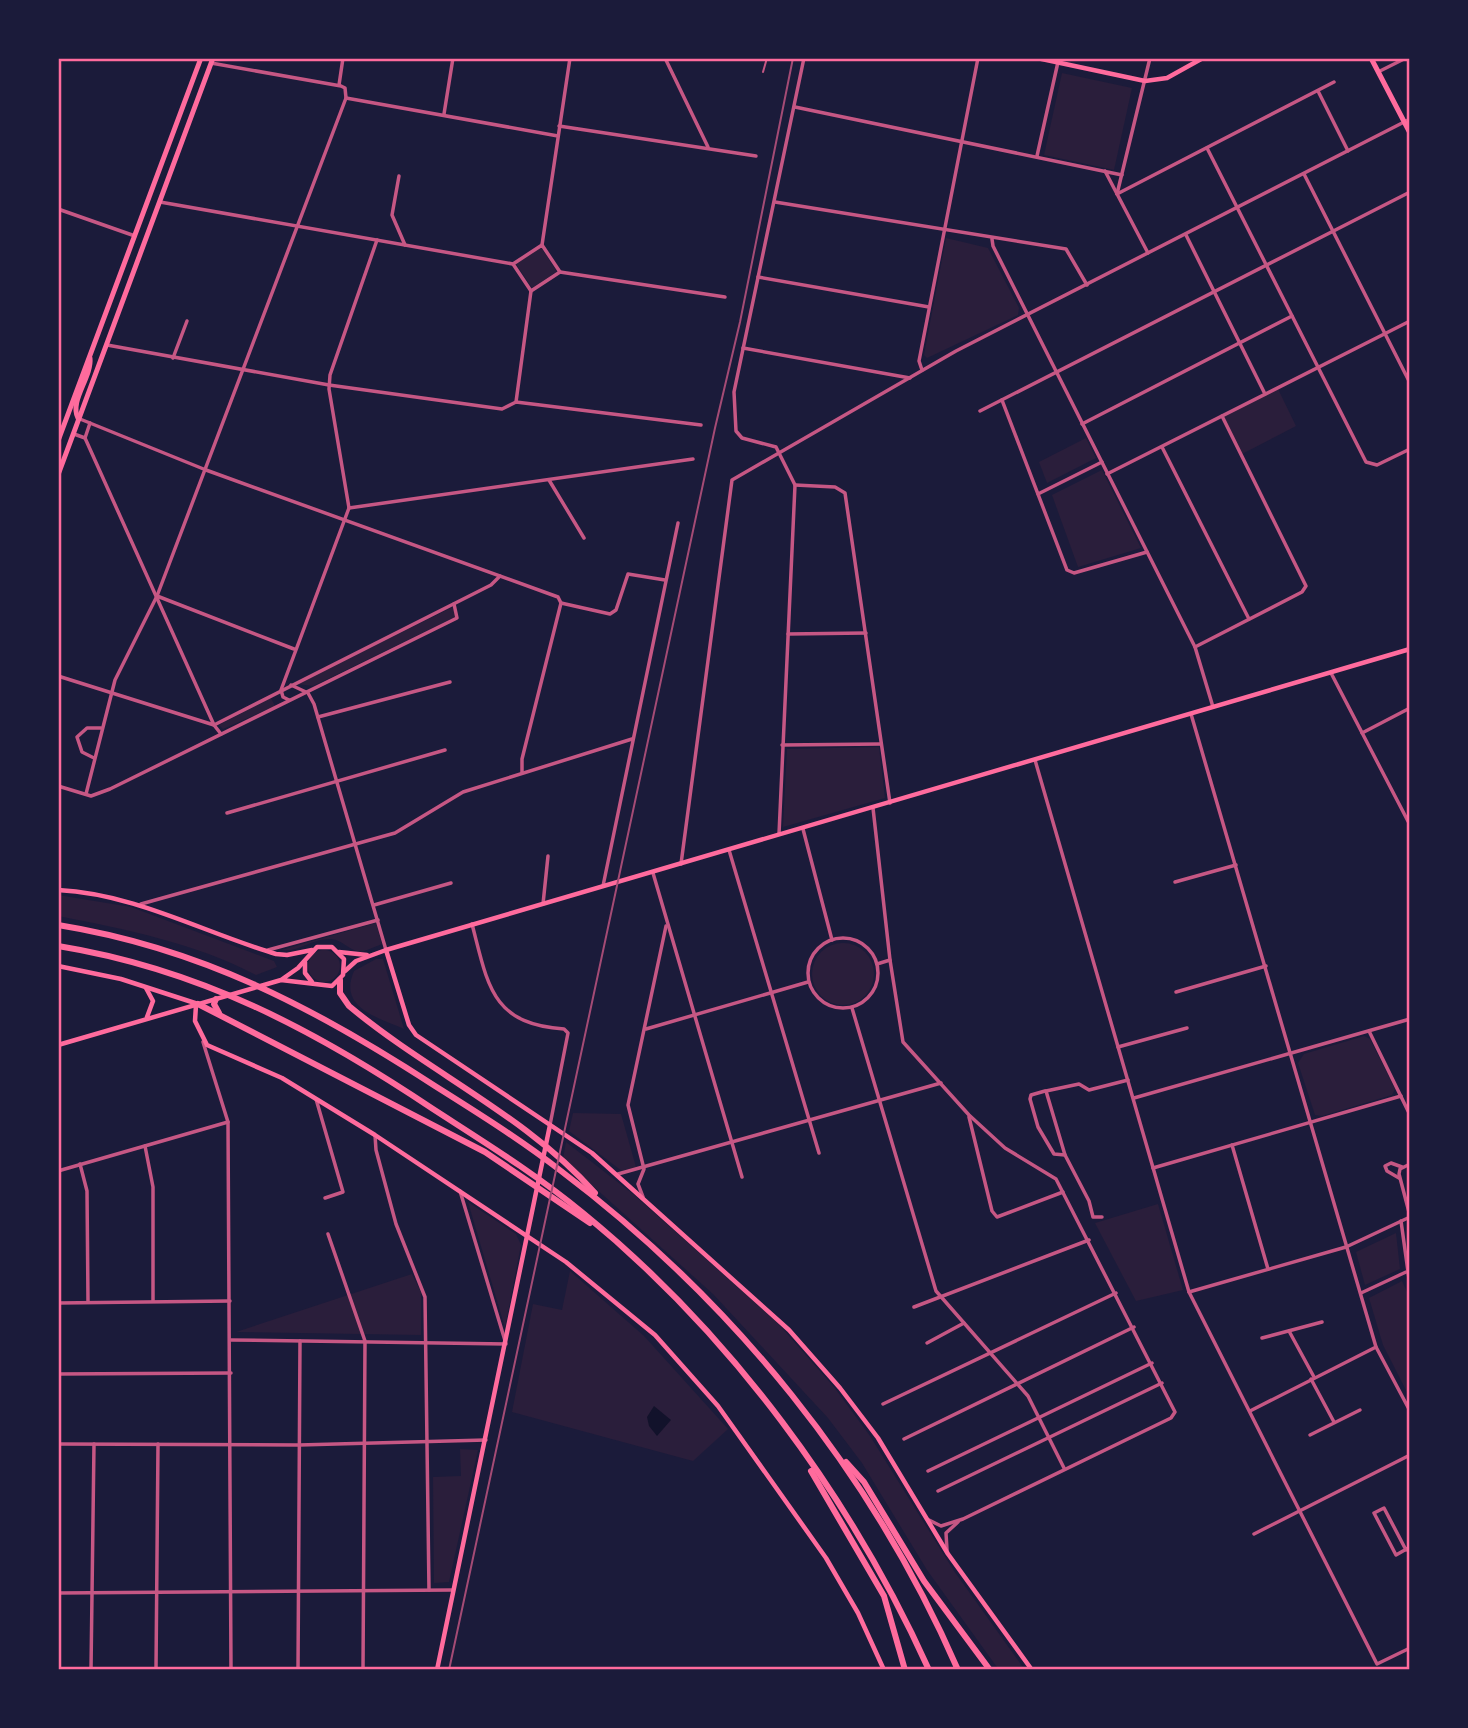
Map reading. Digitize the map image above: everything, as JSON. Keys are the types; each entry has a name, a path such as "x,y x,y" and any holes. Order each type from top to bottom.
{"highway":[{"path":"58,925 172,951 281,994 346,1030 471,1109 555,1166 608,1208 667,1259 729,1321 864,1482 924,1581 990,1670"},
{"path":"58,946 180,975 284,1018 369,1067 514,1161 603,1230 716,1343 799,1448 881,1573 929,1670"},
{"path":"340,980 340,993 349,1006 457,1080 537,1142 579,1175 608,1208"},
{"path":"212,1002 221,1014"},
{"path":"197,1005 221,1014 485,1152 568,1211 603,1230"},
{"path":"824,1435 898,1550 958,1670"},
{"path":"799,1448 884,1596 905,1670"}],"main road":[{"path":"58,441 201,58"},
{"path":"1037,58 1146,81 1167,78 1203,58"},
{"path":"1371,58 1407,121 1410,134"},
{"path":"58,475 212,60"},
{"path":"78,418 75,410 91,367 90,355"},
{"path":"58,441 73,434"},
{"path":"278,980 327,987 340,980 345,971 368,955 1410,649"},
{"path":"58,890 99,894 141,904 285,956 327,946 339,952 368,955"},
{"path":"58,1045 212,1002 278,980 305,960 313,949"},
{"path":"386,950 409,1026 416,1035 618,1174 769,1310 811,1353 873,1430 948,1554 1032,1670"},
{"path":"339,952 344,959 345,971"},
{"path":"305,960 305,973 313,983"},
{"path":"58,966 142,985 197,1005"},
{"path":"142,985 153,1001 151,1012 144,1019"},
{"path":"197,1005 194,1017 203,1042 261,1067 375,1135 552,1252 636,1317 671,1351 718,1406 834,1572 858,1613 884,1670"},
{"path":"438,1670 550,1125"}],"street":[{"path":"339,85 343,58"},
{"path":"444,115 453,58"},
{"path":"560,272 542,245 570,58"},
{"path":"665,58 708,147"},
{"path":"779,836 795,485 780,454 770,444 742,438 736,431 734,392 804,58"},
{"path":"922,370 919,361 978,58"},
{"path":"1117,194 1150,58"},
{"path":"1378,72 1406,58"},
{"path":"86,794 111,692 157,596 346,98 345,88 339,85 212,60"},
{"path":"1037,156 1058,62"},
{"path":"1117,194 1334,82"},
{"path":"1318,91 1348,151"},
{"path":"346,98 558,136"},
{"path":"794,107 1122,175"},
{"path":"681,865 732,480 922,370 1407,121"},
{"path":"559,126 756,156"},
{"path":"1207,148 1366,462 1377,466 1410,449"},
{"path":"1105,172 1148,254"},
{"path":"1304,174 1410,383"},
{"path":"399,176 392,215 405,245"},
{"path":"980,411 1410,192"},
{"path":"160,202 513,264 542,245"},
{"path":"775,202 1066,249 1087,285"},
{"path":"58,209 135,236"},
{"path":"1186,235 1265,394"},
{"path":"992,239 1195,647 1213,708"},
{"path":"289,701 282,698 281,691 349,508 330,384 377,240"},
{"path":"513,264 531,291 516,402"},
{"path":"531,291 560,272 725,297"},
{"path":"758,277 929,307"},
{"path":"1082,424 1293,316"},
{"path":"173,358 187,321"},
{"path":"1107,474 1410,321"},
{"path":"106,345 242,370 502,409 516,402 701,425"},
{"path":"743,348 910,378"},
{"path":"1002,400 1070,573 1147,552"},
{"path":"1195,647 1305,589 1222,416"},
{"path":"78,418 206,470 558,597 561,603 522,759 522,772"},
{"path":"90,423 85,438 214,724 221,734"},
{"path":"73,434 85,438"},
{"path":"1162,447 1249,619"},
{"path":"349,508 693,459"},
{"path":"1038,494 1102,462"},
{"path":"549,480 584,538"},
{"path":"795,485 835,487 845,493 890,803"},
{"path":"603,886 678,523"},
{"path":"561,603 610,614 616,610 628,574 666,580"},
{"path":"58,676 214,724 491,585 500,576"},
{"path":"157,596 295,649"},
{"path":"58,786 86,794 110,789 308,694 457,618 454,604"},
{"path":"788,634 866,633"},
{"path":"1331,673 1410,825"},
{"path":"318,717 450,682"},
{"path":"291,685 308,694 318,717 386,950"},
{"path":"1362,733 1410,708"},
{"path":"1191,714 1283,1021 1376,1347 1410,1411"},
{"path":"94,758 82,751 77,737 87,728 101,728"},
{"path":"141,904 404,829 463,792 632,739"},
{"path":"782,746 882,744"},
{"path":"227,813 445,750"},
{"path":"1035,760 1189,1292 1377,1664 1410,1648"},
{"path":"873,808 901,1036 969,1114 1012,1154 1052,1175 1089,1240 1175,1407 1174,1416 963,1519 938,1526 922,1512"},
{"path":"803,828 832,940"},
{"path":"729,850 819,1153"},
{"path":"543,904 548,856"},
{"path":"1175,882 1236,865"},
{"path":"653,873 742,1177"},
{"path":"374,905 451,883"},
{"path":"265,951 378,920"},
{"path":"643,1197 638,1184 644,1169 628,1105 666,923"},
{"path":"472,924 487,983 495,999 532,1025 561,1028 568,1036 550,1125"},
{"path":"849,939 860,942 872,954 877,964 878,981 874,991 867,1000 852,1008 839,1009 822,1002 808,982 808,966 812,956 832,940 849,939"},
{"path":"877,964 890,960"},
{"path":"1176,992 1266,966"},
{"path":"645,1030 808,982"},
{"path":"852,1008 878,1101 940,1297 1019,1385 1040,1418 1065,1469"},
{"path":"1134,1098 1410,1019"},
{"path":"1118,1047 1187,1028"},
{"path":"1369,1031 1410,1115"},
{"path":"203,1042 228,1122 231,1670"},
{"path":"1065,1155 1054,1154 1038,1127 1031,1095 1079,1084 1089,1090 1128,1080"},
{"path":"618,1174 644,1169 941,1083"},
{"path":"1046,1091 1065,1155 1089,1201 1093,1217 1102,1217"},
{"path":"1153,1168 1401,1096"},
{"path":"315,1097 343,1192 325,1198"},
{"path":"969,1114 970,1129 989,1199 997,1217 1063,1192"},
{"path":"58,1171 228,1122"},
{"path":"375,1135 376,1150 396,1224 424,1290 429,1590"},
{"path":"1233,1145 1268,1269"},
{"path":"145,1146 153,1187 153,1301"},
{"path":"1399,1178 1387,1171 1385,1166 1391,1163 1402,1167 1410,1164"},
{"path":"80,1164 87,1191 88,1302"},
{"path":"1189,1292 1346,1247 1410,1217 1399,1178 1402,1167"},
{"path":"231,1340 506,1344 460,1191"},
{"path":"1401,1221 1410,1286"},
{"path":"328,1234 365,1341 363,1670"},
{"path":"914,1307 1089,1240"},
{"path":"1360,1294 1406,1272"},
{"path":"883,1404 1116,1293"},
{"path":"58,1303 230,1301"},
{"path":"1262,1338 1322,1322"},
{"path":"927,1343 964,1324"},
{"path":"904,1439 1134,1328"},
{"path":"1289,1331 1335,1422"},
{"path":"298,1670 300,1341"},
{"path":"1250,1410 1376,1347"},
{"path":"928,1471 1152,1363"},
{"path":"58,1374 231,1373"},
{"path":"937,1491 1163,1383"},
{"path":"1310,1435 1360,1410"},
{"path":"58,1444 299,1445 486,1440"},
{"path":"91,1670 94,1444"},
{"path":"156,1670 158,1444"},
{"path":"1254,1534 1410,1455"},
{"path":"1384,1508 1408,1549 1396,1555 1374,1513 1384,1508"},
{"path":"948,1554 946,1533 963,1519"},
{"path":"58,1593 453,1590"}],"lane":[{"path":"763,72 767,58"}],"shaded area":[{"path":"1062,73 1132,88 1114,170 1044,155"},
{"path":"946,238 988,248 1019,308 1018,315 927,358 924,355"},
{"path":"541,247 557,272 532,288 516,264"},
{"path":"1278,389 1296,426 1242,454 1224,417"},
{"path":"1086,438 1096,458 1047,483 1039,462"},
{"path":"1102,470 1141,548 1078,567 1052,495"},
{"path":"453,607 457,616 313,686 297,684"},
{"path":"271,698 275,706 223,729 219,725"},
{"path":"879,747 885,798 783,827 787,749"},
{"path":"58,895 131,907 274,961 277,967 256,975 184,946 58,916"},
{"path":"376,923 382,944 362,952 331,939 281,950"},
{"path":"837,943 849,943 865,952 872,962 872,986 865,996 849,1005 837,1005 826,1000 817,991 812,980 812,968 817,957 826,948"},
{"path":"324,950 335,955 340,966 335,977 324,982 313,977 308,966 313,955"},
{"path":"376,959 383,959 404,1029 372,1015 356,1002 351,994 350,984 354,971"},
{"path":"1364,1036 1370,1039 1395,1089 1392,1095 1322,1116 1315,1115 1298,1063 1304,1054"},
{"path":"573,1113 621,1114 636,1167 622,1171 569,1131"},
{"path":"566,1142 633,1194 775,1320 834,1387 870,1436 954,1571 1025,1670 999,1670 927,1570 862,1463 828,1418 713,1294 563,1159"},
{"path":"468,1202 516,1234 521,1245 505,1328"},
{"path":"1158,1204 1183,1290 1136,1301 1095,1223"},
{"path":"1396,1233 1400,1269 1365,1285 1356,1252"},
{"path":"570,1271 644,1336 728,1429 693,1461 512,1412 533,1304 562,1310"},
{"path":"412,1274 421,1292 421,1335 236,1332"},
{"path":"1402,1281 1410,1298 1410,1398 1383,1345 1369,1298"},
{"path":"654,1406 671,1420 657,1436 649,1426 647,1417"},
{"path":"460,1449 478,1450 449,1582 434,1583 433,1477 461,1476"}],"railway":[{"path":"449,1670 740,322 793,58"}]}
